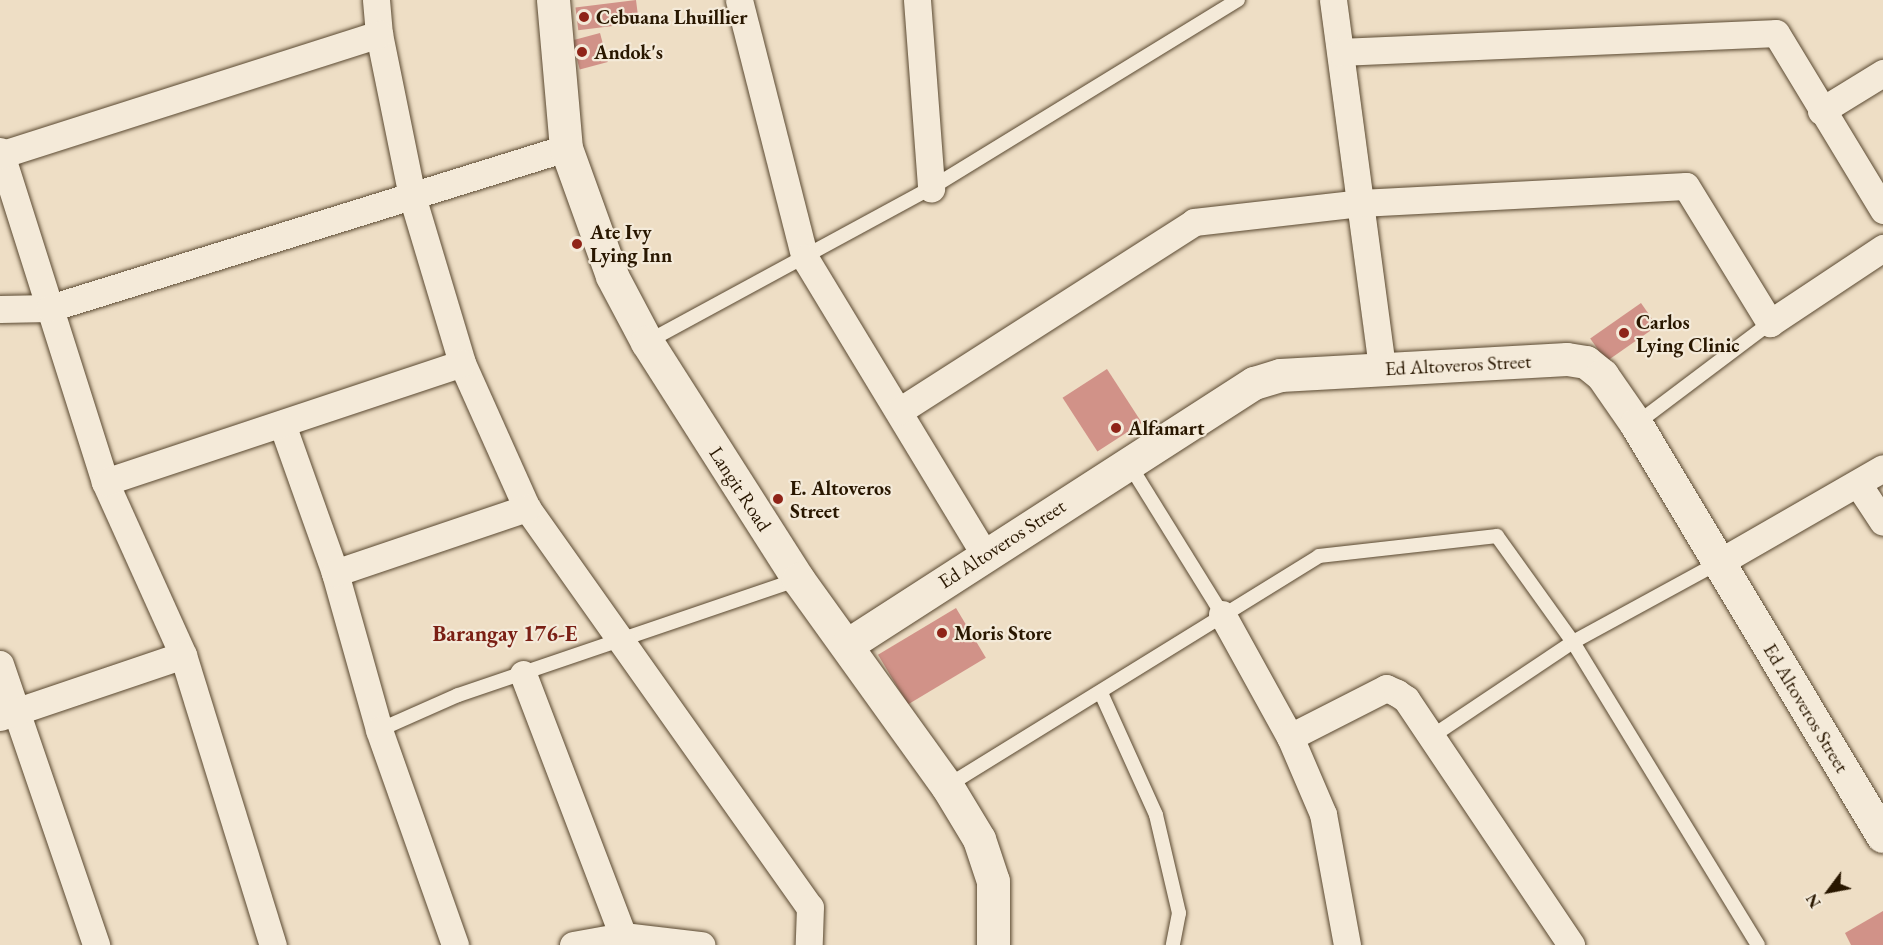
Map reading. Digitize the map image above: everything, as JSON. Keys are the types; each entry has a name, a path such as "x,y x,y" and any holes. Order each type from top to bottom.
{"street":[{"path":"376,0 379,34 412,196 462,363 527,508 810,907 809,945"},
{"name":"Langit Road","path":"554,0 566,148 612,276 647,342 798,579 947,786 980,839 993,881 993,945"},
{"path":"739,0 804,258 985,555"},
{"path":"917,0 931,188"},
{"path":"1333,0 1382,369"},
{"path":"1341,52 1776,33 1821,111 1883,210"},
{"path":"273,945 183,655 105,482 0,154 379,34"},
{"path":"1821,111 1883,73"},
{"path":"0,309 50,308 566,148"},
{"path":"898,411 1194,222 1360,203 1686,186 1770,323 1883,248"},
{"name":"Ed Altoveros Street","path":"847,645 1254,383 1280,375 1567,359 1586,362 1602,375 1636,424 1883,836"},
{"path":"105,482 462,363"},
{"path":"282,424 336,573 379,730 455,945"},
{"path":"1718,563 1883,468"},
{"path":"1858,484 1883,522"},
{"path":"336,573 527,508"},
{"path":"1222,614 1290,737 1323,814 1347,945"},
{"path":"8,714 183,655"},
{"path":"0,664 8,714 96,945"},
{"path":"523,674 623,936"},
{"path":"1290,737 1386,688 1406,699 1571,945"},
{"path":"573,945 623,936 662,943 701,945"}],"lane":[{"path":"647,342 931,188 1238,0"},
{"path":"1636,424 1770,323"},
{"path":"1128,462 1222,614"},
{"path":"947,786 1101,693 1222,614 1319,556 1497,536 1573,642 1758,945"},
{"path":"1431,737 1573,642 1718,563"},
{"path":"379,730 458,695 798,579"},
{"path":"1101,693 1155,815 1179,913 1173,945"}],"building":[{"path":"636,0 639,23 578,30 575,7"},
{"path":"600,33 608,62 580,69 572,41"},
{"name":"Carlos Lying Clinic","path":"1641,303 1657,326 1606,361 1590,339"},
{"path":"1107,369 1142,423 1097,452 1063,398"},
{"path":"956,608 986,658 908,705 878,655"},
{"path":"1883,911 1883,945 1851,945 1845,933"}],"place":[{"name":"Cebuana Lhuillier","path":"584,17"},
{"name":"Andok's","path":"582,52"},
{"name":"Ate Ivy Lying Inn","path":"577,244"},
{"name":"Carlos Lying Clinic","path":"1624,333"},
{"name":"Alfamart","path":"1116,428"},
{"name":"E. Altoveros Street","path":"778,499"},
{"name":"Moris Store","path":"942,633"}],"district":[{"name":"Barangay 176-E","path":"505,634"}]}
